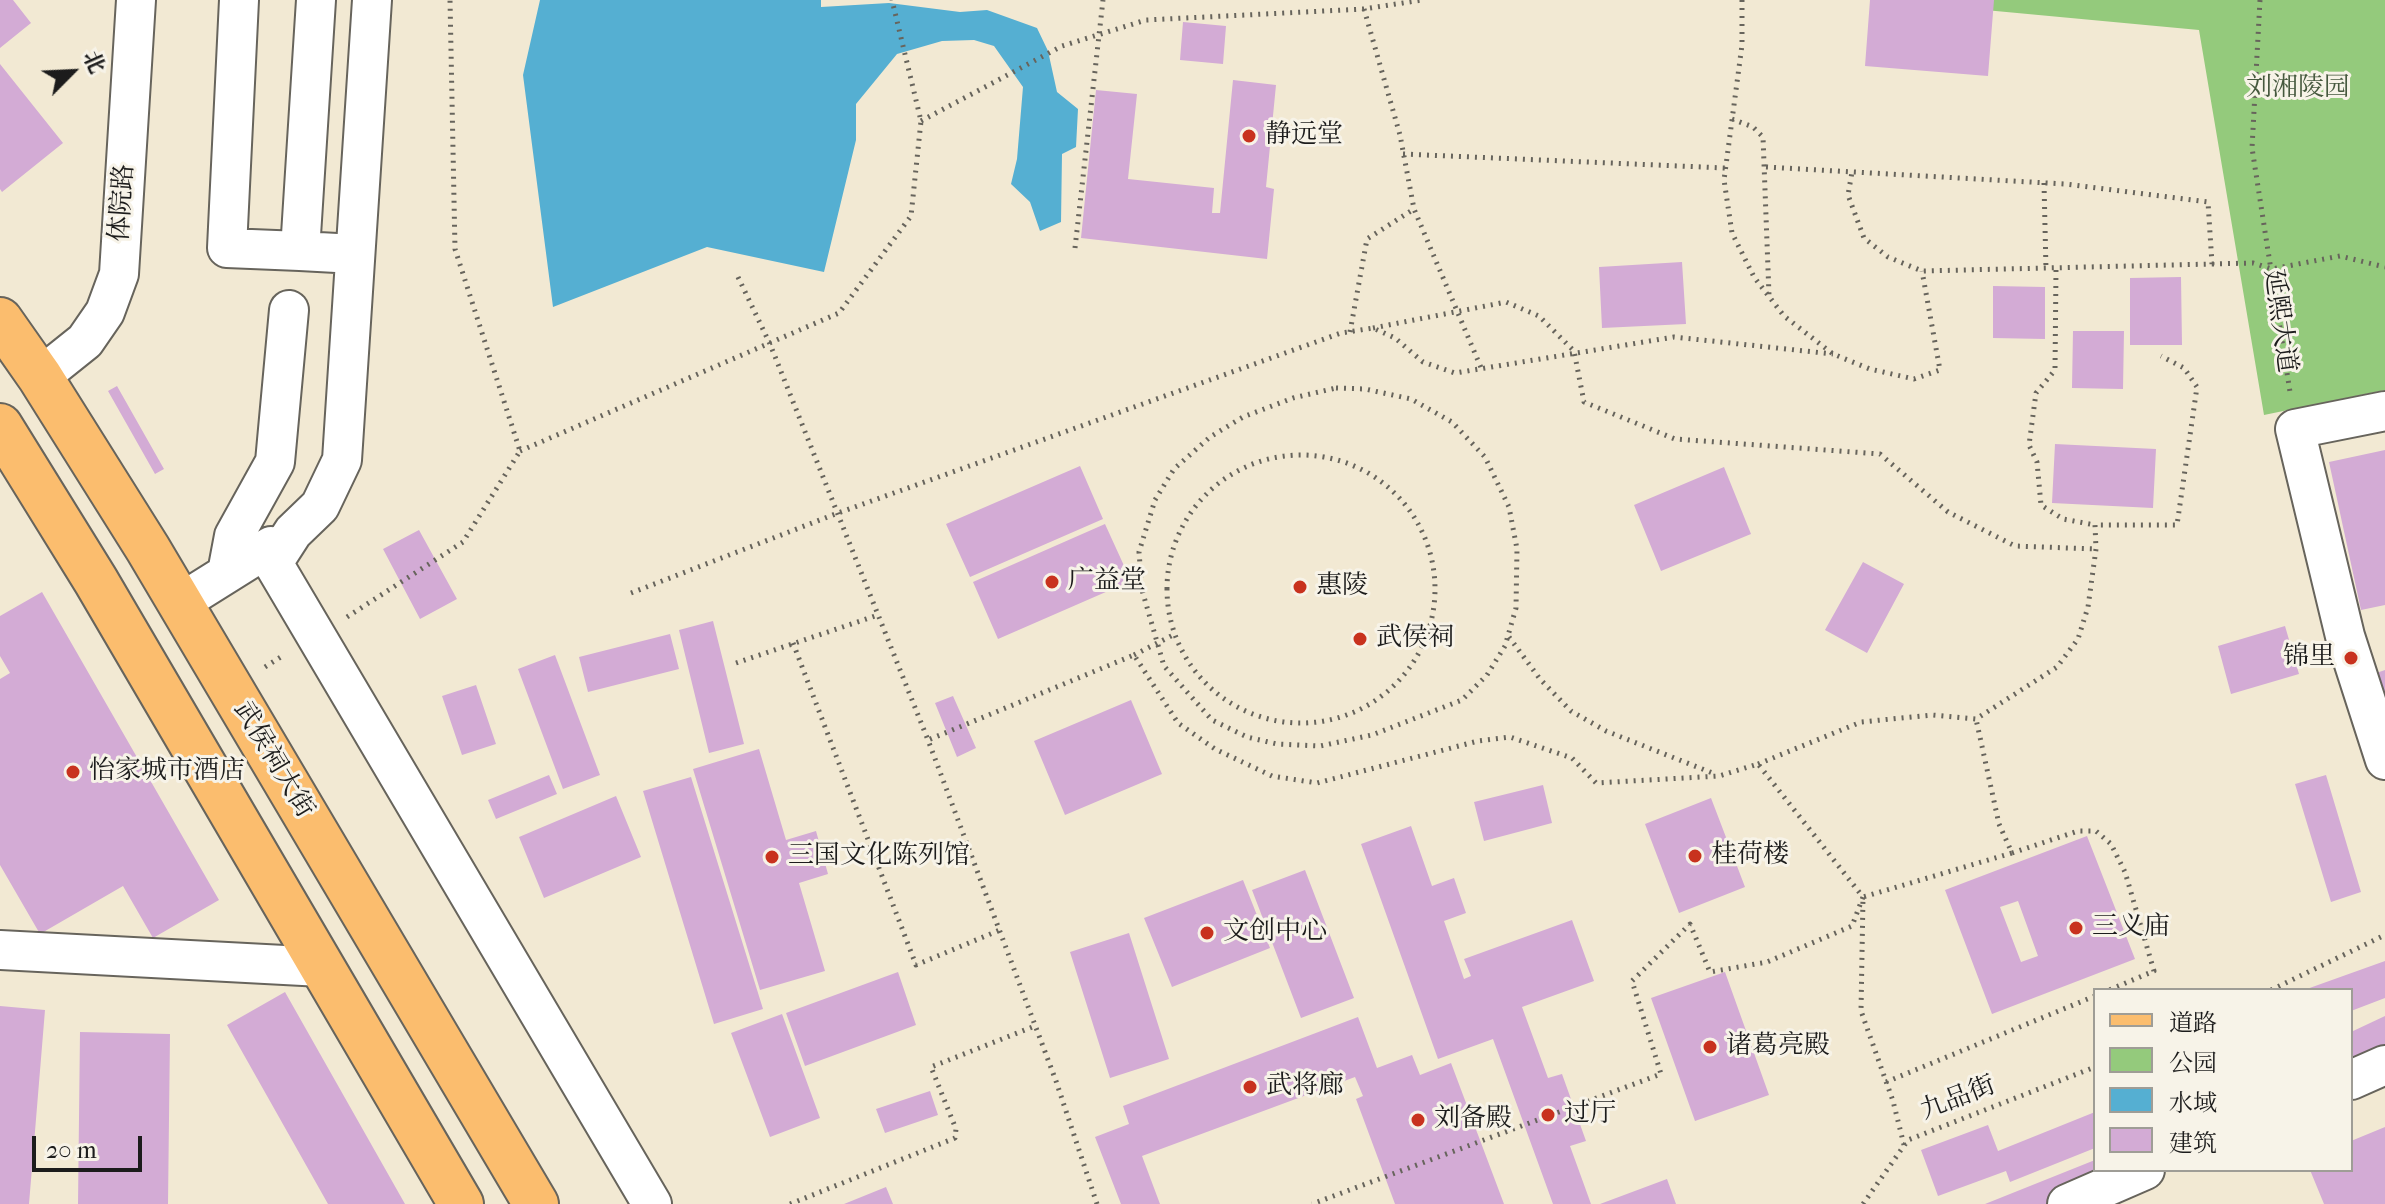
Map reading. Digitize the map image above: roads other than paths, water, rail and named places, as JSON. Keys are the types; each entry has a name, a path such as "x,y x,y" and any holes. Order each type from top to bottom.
{"main road":[{"name":"武侯祠大街","path":"0,320 40,377 180,603 536,1204"},
{"path":"0,426 461,1204"}],"street":[{"name":"体院路","path":"40,377 85,341 105,312 119,274 136,0"},
{"path":"239,0 227,248 355,254"},
{"path":"300,251 316,0"},
{"path":"273,563 293,532 320,506 342,460 372,0"},
{"path":"227,573 234,536 275,462 289,310"},
{"path":"2385,411 2295,429 2345,636 2385,760"},
{"path":"180,603 271,546 273,563 652,1204"},
{"path":"0,950 322,967"},
{"path":"2353,1079 2385,1065"},
{"path":"2067,1204 2140,1172"}],"water":[{"path":"540,0 821,0 821,7 889,3 960,12 987,10 1037,28 1048,51 1057,92 1078,109 1076,147 1062,154 1061,222 1040,231 1030,202 1011,184 1017,159 1023,87 994,46 974,40 942,41 897,54 856,104 856,140 824,272 707,247 553,307 523,75"}],"place":[{"name":"静远堂","path":"1249,136"},
{"name":"广益堂","path":"1052,582"},
{"name":"惠陵","path":"1300,587"},
{"name":"武侯祠","path":"1360,639"},
{"name":"锦里","path":"2351,658"},
{"name":"怡家城市酒店","path":"73,772"},
{"name":"桂荷楼","path":"1695,856"},
{"name":"三国文化陈列馆","path":"772,857"},
{"name":"三义庙","path":"2076,928"},
{"name":"文创中心","path":"1207,933"},
{"name":"诸葛亮殿","path":"1710,1047"},
{"name":"武将廊","path":"1250,1087"},
{"name":"过厅","path":"1548,1115"},
{"name":"刘备殿","path":"1418,1120"}],"park label":[{"name":"刘湘陵园","path":"2298,89"}]}
